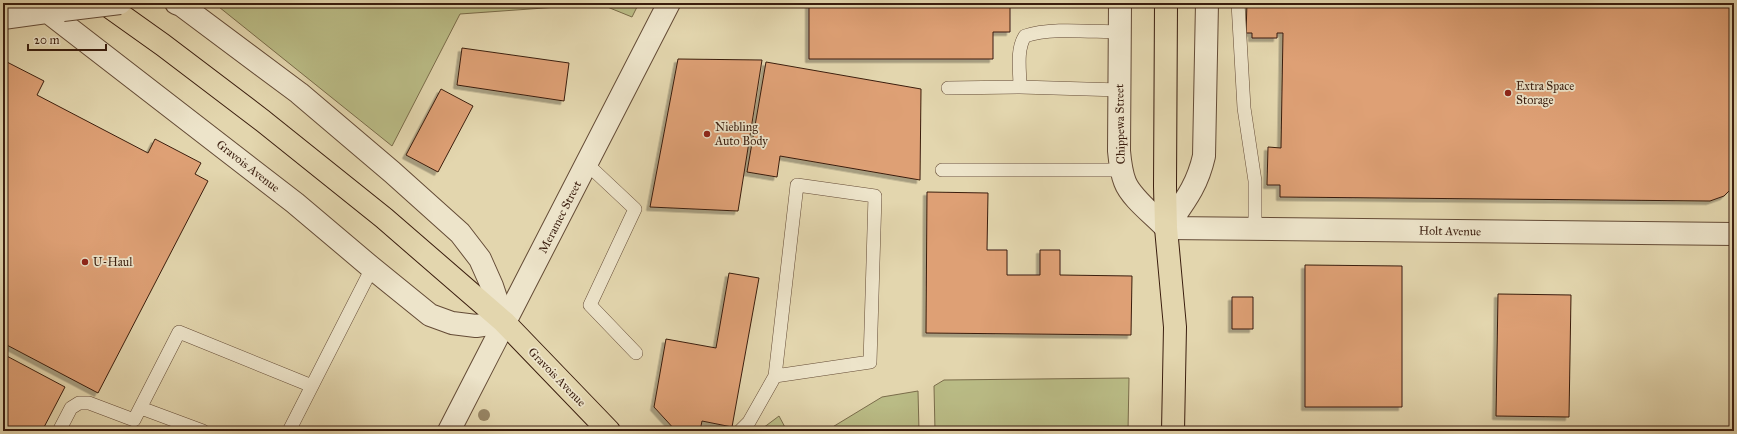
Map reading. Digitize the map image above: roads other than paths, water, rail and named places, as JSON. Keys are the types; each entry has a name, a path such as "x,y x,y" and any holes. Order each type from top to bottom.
{"main road":[{"name":"Gravois Avenue","path":"104,3 163,45 329,173 384,218 504,322 609,431"},
{"path":"1166,3 1166,228 1174,327 1173,431"}],"street":[{"path":"3,18 120,3"},
{"name":"Gravois Avenue","path":"55,11 295,203 430,315 452,323 476,326 504,322 492,286 480,259 460,233 392,172 299,93 181,5 176,3"},
{"name":"Meramec Street","path":"449,431 504,322 531,275 669,3"},
{"name":"Chippewa Street","path":"1120,3 1121,170 1125,183 1133,194 1166,228"},
{"path":"1166,228 1192,190 1200,174 1204,156 1207,3"},
{"name":"Holt Avenue","path":"1166,228 1734,234"}],"lane":[{"path":"1238,3 1244,108 1255,181 1255,229"},
{"path":"1020,87 1021,42 1025,36 1034,32 1051,31 1120,32"},
{"path":"948,88 1020,87 1120,90"},
{"path":"587,164 634,209 590,305 636,353"},
{"path":"942,170 1121,170"},
{"path":"740,431 749,422 775,376 797,185 875,196 870,362 775,376"},
{"path":"289,431 372,268"},
{"path":"59,431 71,408 79,403 89,404 134,420 179,332 312,386"},
{"path":"141,408 203,431"}],"place":[{"name":"Extra Space Storage","path":"1508,93"},
{"name":"Niebling Auto Body","path":"707,134"},
{"name":"U-Haul","path":"85,262"}]}
